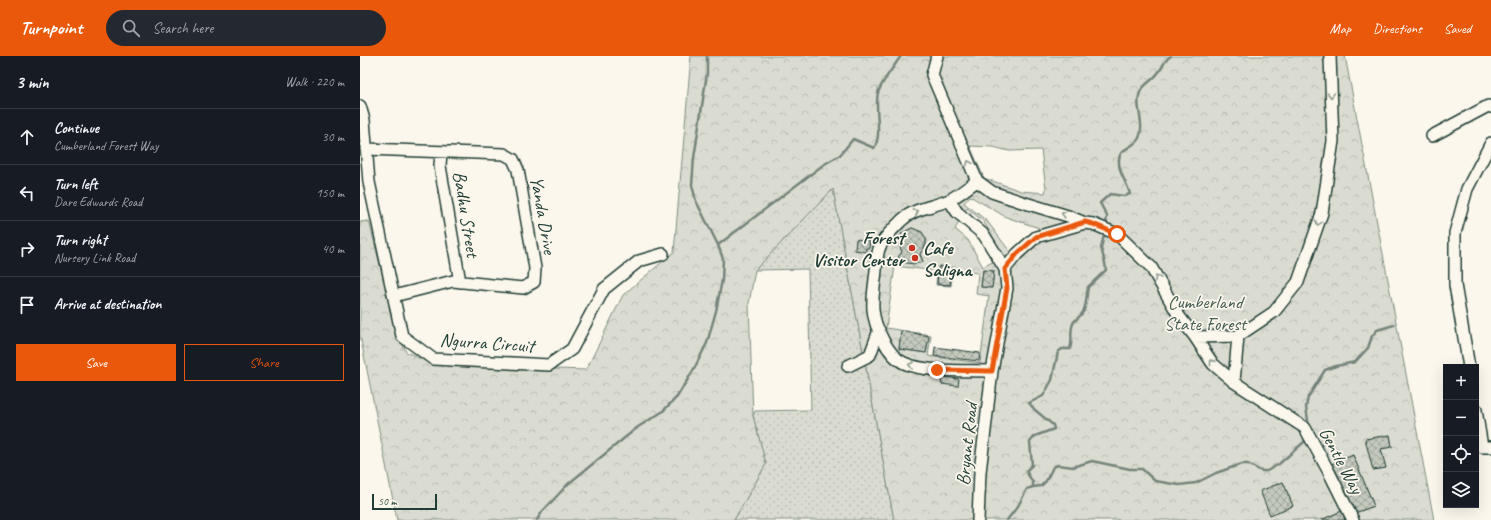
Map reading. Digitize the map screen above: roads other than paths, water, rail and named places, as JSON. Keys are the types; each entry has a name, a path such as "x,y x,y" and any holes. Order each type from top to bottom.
{"street":[{"path":"937,56 932,75 977,181 992,192 1085,222"},
{"path":"1195,337 1238,336 1274,312 1298,282 1322,213 1334,141 1330,56"},
{"name":"Ngurra Circuit","path":"360,106 364,120 369,182 402,336 433,359 549,365 572,348 604,289 639,261 663,254"},
{"path":"1432,136 1488,106 1491,107"},
{"path":"1468,364 1455,285 1455,234 1467,189 1491,143"},
{"name":"Yanda Drive","path":"366,149 504,154 513,159 518,170 535,268 534,282 523,288 454,282 394,296"},
{"name":"Badhu Street","path":"441,152 440,166 460,282"},
{"path":"977,181 949,200 915,211 903,219 883,241 879,250 873,296 873,311 879,330 888,349 895,358 904,363 937,370 992,371"},
{"path":"949,200 957,212 984,235 1005,269 1017,254 1036,237 1085,222"},
{"name":"Gentle Way","path":"1085,222 1117,234 1151,267 1179,316 1213,364 1234,382 1307,433 1330,472 1353,520"},
{"name":"Bryant Road","path":"978,520 980,472 992,371 1007,288 1005,269"},
{"path":"848,366 870,355 879,330"},
{"path":"1234,382 1238,336"},
{"path":"1479,428 1482,447 1491,447"}],"waterway":[{"path":"537,520 542,512 568,484 638,427 662,412 677,397 694,369 707,343 716,311 722,280 723,259 718,245 696,201 692,185 694,158 707,73 707,56"},
{"path":"718,245 823,165 840,155 853,139 874,148 877,143 878,136 877,99 879,89 901,56"},
{"path":"1106,226 1107,216 1100,203 1110,194 1124,196 1130,194 1121,173 1119,160 1121,153 1137,141 1141,132 1138,102 1141,90 1160,71 1165,62 1171,56"},
{"path":"1007,520 1018,506 1027,489 1033,487 1033,483 1026,471 1032,465 1030,442 1035,436 1054,429 1053,425 1029,403 1043,396 1052,380 1058,352 1062,349 1070,349 1073,324 1082,314 1086,303 1088,287 1106,270 1101,248 1105,231"},
{"path":"1309,427 1306,407 1308,397 1325,370 1355,362 1368,348 1372,336 1377,330 1394,325"},
{"path":"1033,487 1041,486 1046,481 1053,467 1058,465 1073,467 1092,461 1130,469 1142,469 1155,481 1179,485 1196,483 1216,473 1242,464 1248,464 1261,471 1267,471 1279,464 1304,442 1306,438"}],"place":[{"name":"Forest Visitor Center","path":"912,248"},
{"name":"Cafe Saligna","path":"915,258"}],"park label":[{"name":"Cumberland State Forest","path":"1205,312"}]}
